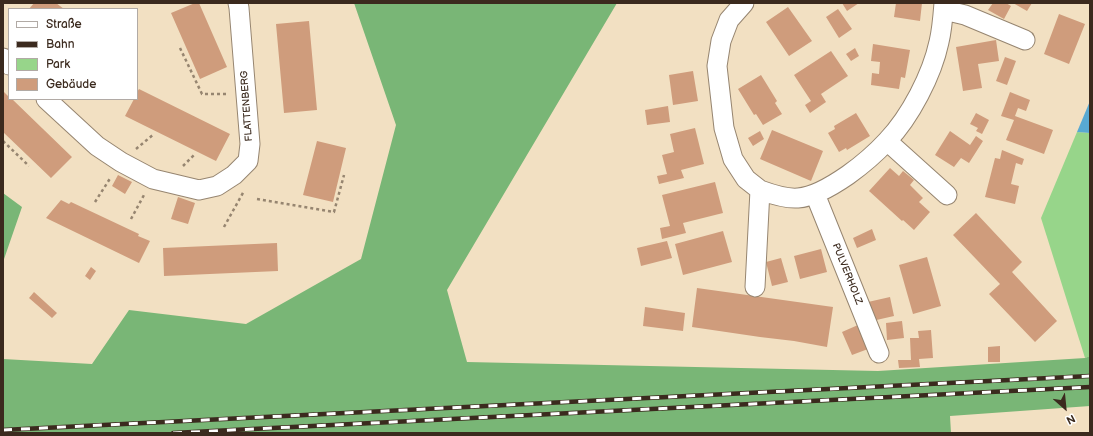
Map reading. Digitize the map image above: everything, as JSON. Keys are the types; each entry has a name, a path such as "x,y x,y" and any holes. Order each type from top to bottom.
{"street":[{"name":"FLATTENBERG","path":"47,100 97,146 121,162 153,178 199,190 217,186 234,176 248,161 250,144 247,94 238,3"},
{"path":"744,3 729,20 721,41 717,66 724,128 733,159 746,179 760,190 778,196 798,198 815,194 838,182 862,165 888,141 916,100 931,69 940,42 944,6 1025,40"},
{"path":"888,141 947,195"},
{"path":"754,287 760,190"},
{"name":"PULVERHOLZ","path":"815,194 879,354"}],"path":[{"path":"180,48 202,94 247,94"},
{"path":"3,142 29,166"},
{"path":"95,202 121,162"},
{"path":"257,199 334,212 344,175"},
{"path":"131,219 153,178"},
{"path":"224,228 245,190"}],"green space":[{"path":"354,3 617,3 447,290 467,362 878,371 1085,358 1090,356 1090,406 950,416 951,433 3,433 3,359 92,364 129,310 246,324 361,259 396,125"},
{"path":"1077,132 1090,133 1090,356 1085,358 1041,218"},
{"path":"3,193 22,207 3,262"}],"water":[{"path":"1090,101 1090,133 1077,132"}],"building":[{"path":"34,3 56,3 63,8 30,8"},
{"path":"195,3 199,3 227,67 200,79 171,13"},
{"path":"842,3 859,3 847,11"},
{"path":"896,3 922,3 920,21 894,17"},
{"path":"993,3 1006,3 1011,6 1004,19 988,10"},
{"path":"1013,3 1032,3 1027,11"},
{"path":"788,7 812,41 789,56 766,22"},
{"path":"838,9 852,29 839,38 826,17"},
{"path":"1059,14 1085,24 1069,64 1044,54"},
{"path":"309,21 317,110 284,113 276,24"},
{"path":"996,40 999,61 978,64 982,88 963,91 956,47"},
{"path":"873,44 910,50 905,78 901,77 899,89 871,85 872,73 879,74 880,62 871,61"},
{"path":"855,48 859,56 851,61 846,54"},
{"path":"831,51 848,76 821,94 826,102 810,113 805,105 811,101 794,75"},
{"path":"1005,57 1016,61 1007,85 996,81"},
{"path":"693,71 698,101 673,105 669,75"},
{"path":"761,75 777,101 775,103 782,114 763,125 756,114 754,115 738,89"},
{"path":"139,89 230,134 216,161 125,116 133,100 138,100"},
{"path":"3,91 8,96 8,100 13,100 72,157 51,178 3,132"},
{"path":"1010,92 1030,100 1026,111 1018,108 1015,116 1053,130 1044,154 1006,140 1014,120 1001,116"},
{"path":"668,106 670,122 647,125 645,110"},
{"path":"856,113 870,136 847,150 846,148 839,152 828,133 835,129 834,126"},
{"path":"976,113 989,120 982,134 976,131 978,128 970,124"},
{"path":"695,128 704,164 681,170 684,178 659,184 657,176 667,174 662,155 674,152 670,134"},
{"path":"772,130 823,151 811,181 760,159"},
{"path":"760,131 764,139 753,146 748,138"},
{"path":"950,131 970,145 976,136 983,141 969,163 961,158 954,167 935,155"},
{"path":"317,141 346,148 333,202 303,195"},
{"path":"1002,150 1024,159 1022,165 1016,163 1011,184 1019,186 1015,204 985,197 995,158 1000,159"},
{"path":"890,168 899,176 903,171 914,180 910,185 923,198 919,202 930,212 914,230 869,191"},
{"path":"118,175 132,182 125,194 112,186"},
{"path":"715,182 723,213 683,223 686,233 662,239 660,228 670,226 662,195"},
{"path":"178,197 195,203 188,224 171,219"},
{"path":"61,200 69,204 71,202 139,234 138,236 150,241 139,263 46,218"},
{"path":"976,213 1022,262 1012,272 1057,321 1035,342 989,294 1000,284 953,235"},
{"path":"872,229 876,240 857,248 853,238"},
{"path":"723,231 732,262 683,275 675,244"},
{"path":"667,241 672,258 641,266 637,248"},
{"path":"277,243 278,271 164,276 163,248"},
{"path":"821,249 827,272 800,279 794,256"},
{"path":"927,257 941,306 913,314 899,265"},
{"path":"781,258 788,282 772,286 766,262"},
{"path":"91,267 96,271 90,280 85,276"},
{"path":"697,288 833,307 827,347 692,327"},
{"path":"34,292 57,313 52,318 29,298"},
{"path":"890,297 894,316 872,321 868,302"},
{"path":"645,307 685,313 683,331 643,326"},
{"path":"902,321 904,338 887,340 886,323"},
{"path":"858,325 868,349 852,355 842,332"},
{"path":"931,330 933,358 919,359 920,367 899,368 898,360 911,360 910,338 919,338 918,331"},
{"path":"1000,346 1000,362 988,362 988,347"}],"railway":[{"path":"3,430 1090,376"},
{"path":"173,433 1090,387"}]}
